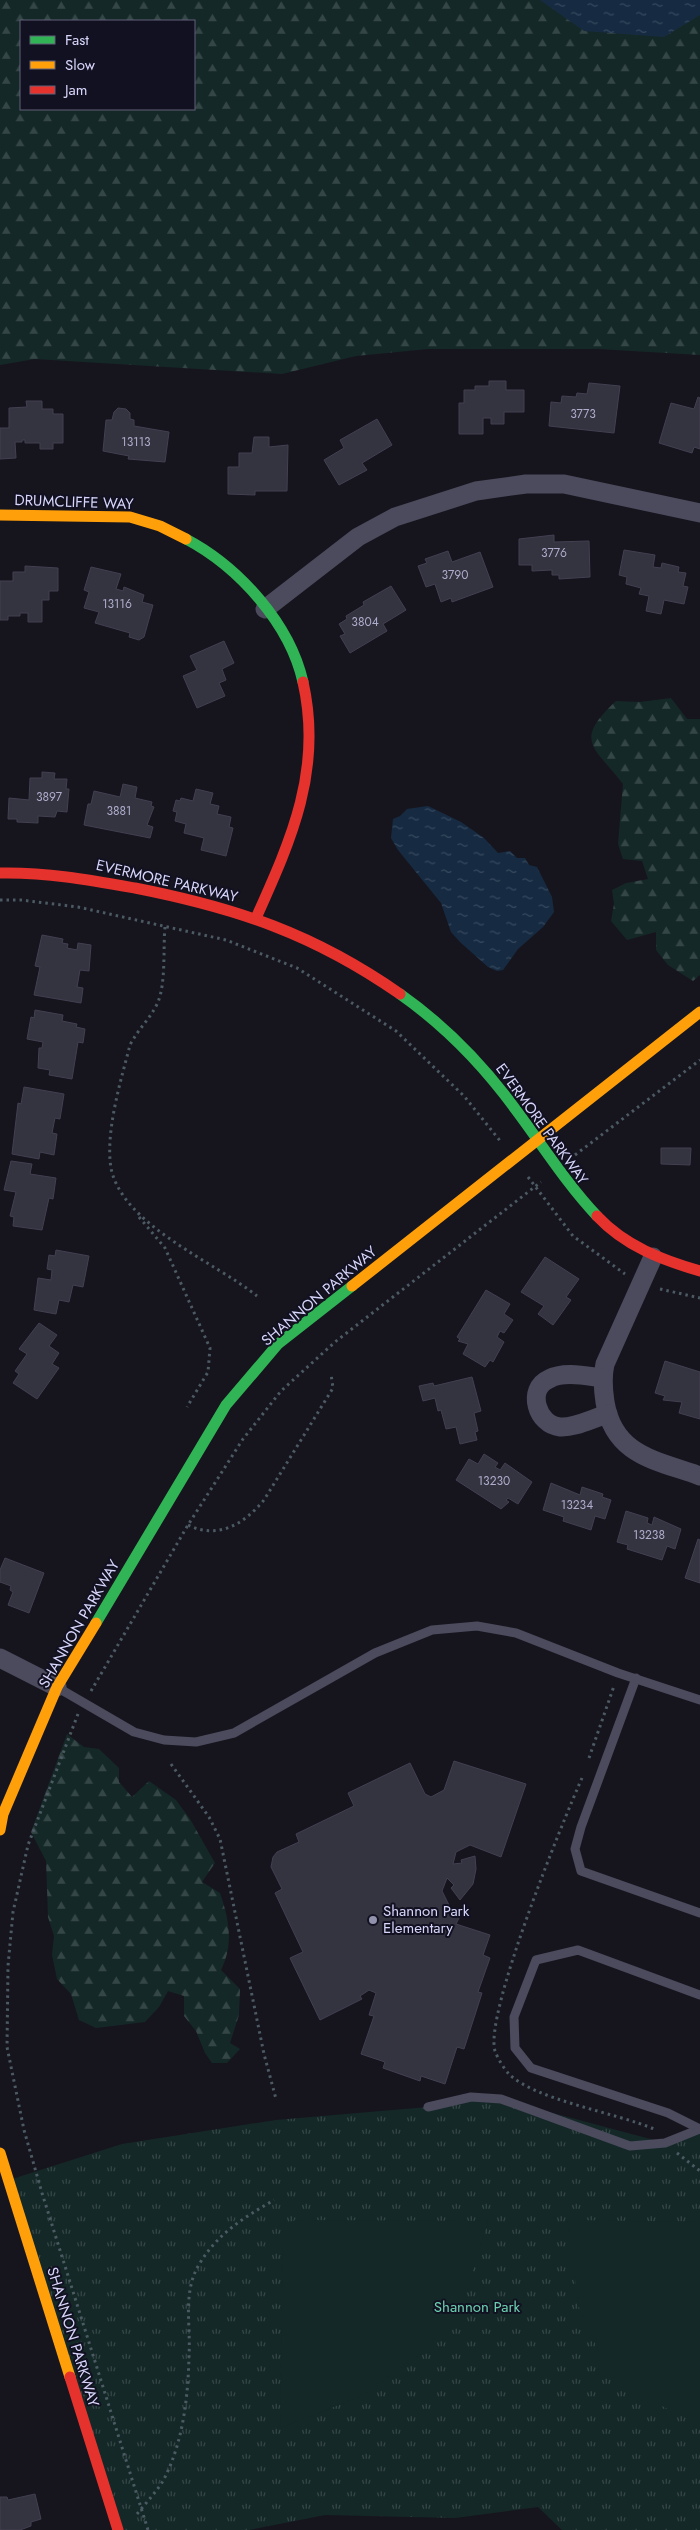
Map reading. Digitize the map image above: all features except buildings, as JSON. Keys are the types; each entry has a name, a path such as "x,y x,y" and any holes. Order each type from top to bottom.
{"street":[{"path":"265,609 358,537 395,517 476,490 526,484 564,484 700,513"},
{"name":"DRUMCLIFFE WAY","path":"0,515 116,517 142,520 192,542 223,562 243,580 286,636 296,658 304,684 311,743 309,771 302,802 276,872 256,918"},
{"name":"EVERMORE PARKWAY","path":"0,873 74,876 181,897 256,918 301,936 352,962 416,1007 438,1025 492,1080 578,1199 607,1227 629,1244 653,1257 700,1271"},
{"name":"SHANNON PARKWAY","path":"0,1830 3,1814 58,1687 226,1405 273,1351 700,1012"},
{"path":"653,1257 605,1364 602,1378 608,1414 610,1423 620,1440 633,1451 700,1476"},
{"path":"602,1378 565,1375 548,1379 538,1392 536,1403 539,1413 548,1423 558,1427 570,1427 608,1414"},
{"path":"0,1658 58,1687"},
{"name":"SHANNON PARKWAY","path":"0,2153 118,2530"}],"lane":[{"path":"58,1687 134,1732 164,1740 196,1742 234,1733 374,1653 432,1630 477,1626 516,1633 618,1673 700,1700"},
{"path":"636,1678 581,1827 576,1849 581,1871 700,1913"},
{"path":"700,1995 578,1950 536,1960 514,2017 515,2048 531,2068 668,2112 700,2129"},
{"path":"428,2107 471,2097 501,2099 630,2146 665,2143 700,2129"}],"path":[{"path":"0,900 21,900 78,907 226,940 297,968 396,1031 464,1096 573,1236 641,1285 700,1298"},
{"path":"165,927 162,987 150,1018 136,1033 130,1044 120,1084 110,1151 112,1170 127,1201 165,1248 210,1348 208,1372 187,1407"},
{"path":"148,2530 42,2193 24,2130 7,2047 8,1966 15,1902 28,1845 72,1724 188,1525 243,1439 281,1392 335,1342 700,1060"},
{"path":"136,1212 170,1239 237,1280 257,1296"},
{"path":"188,1525 199,1531 223,1531 252,1514 264,1500 333,1388 331,1374"},
{"path":"587,1764 618,1673"},
{"path":"170,1764 209,1817 220,1840 264,2054 276,2099"},
{"path":"584,1772 557,1834 506,1984 495,2026 495,2051 509,2074 532,2089 653,2128"},
{"path":"134,2522 162,2481 183,2429 190,2355 188,2298 199,2264 216,2241 240,2220 274,2200"}],"green space":[{"path":"0,0 700,0 700,355 598,349 428,349 356,356 282,374 35,359 0,365"},
{"path":"671,698 687,719 700,719 700,975 693,981 668,965 656,950 656,932 627,940 611,921 614,904 612,890 626,883 648,879 642,861 623,859 618,844 623,784 597,752 591,736 595,726 616,701 640,702"},
{"path":"67,1734 84,1747 99,1749 119,1768 119,1782 132,1797 149,1781 176,1800 190,1819 215,1863 202,1882 220,1893 226,1912 229,1932 228,1951 221,1970 240,1989 239,2015 230,2043 240,2049 227,2063 212,2063 205,2053 196,2031 184,2016 184,1996 168,1991 159,2007 145,2022 96,2028 79,2020 71,1994 57,1979 52,1955 54,1936 48,1917 46,1861 31,1832"},
{"name":"Shannon Park","path":"471,2097 501,2099 665,2143 700,2129 700,2530 562,2530 538,2507 455,2518 325,2515 249,2530 118,2530 9,2180 122,2144 276,2120 428,2107"},
{"path":"295,2220 488,2221 467,2290 424,2352 359,2397 280,2428 283,2229"},
{"path":"567,2220 700,2222 700,2423 692,2421 612,2381 579,2307"}],"water":[{"path":"540,0 700,0 700,15 664,37 584,31"},
{"path":"428,806 461,822 484,838 498,853 510,851 517,858 525,858 529,865 537,867 552,897 554,912 543,927 518,949 503,970 497,971 488,967 451,932 441,903 398,850 391,838 393,819 400,816 407,809"}],"traffic: fast":[{"path":"186,539 225,565 260,599 287,639 303,682"},
{"path":"400,994 448,1033 477,1062 504,1094 565,1177 597,1216"},
{"path":"96,1623 226,1405 278,1344 352,1286"}],"traffic: slow":[{"path":"0,515 130,517 160,526 186,539"},
{"path":"352,1286 700,1012"},
{"path":"0,1830 3,1814 57,1687 96,1623"},
{"path":"0,2153 70,2377"}],"traffic: jam":[{"path":"256,918 292,832 306,775 309,745 308,714 303,682"},
{"path":"0,873 51,875 85,879 172,896 241,915 305,939 337,955 400,994"},
{"path":"597,1216 620,1236 645,1251 700,1271"},
{"path":"70,2377 118,2530"}],"place":[{"name":"Shannon Park Elementary","path":"373,1920"}]}
